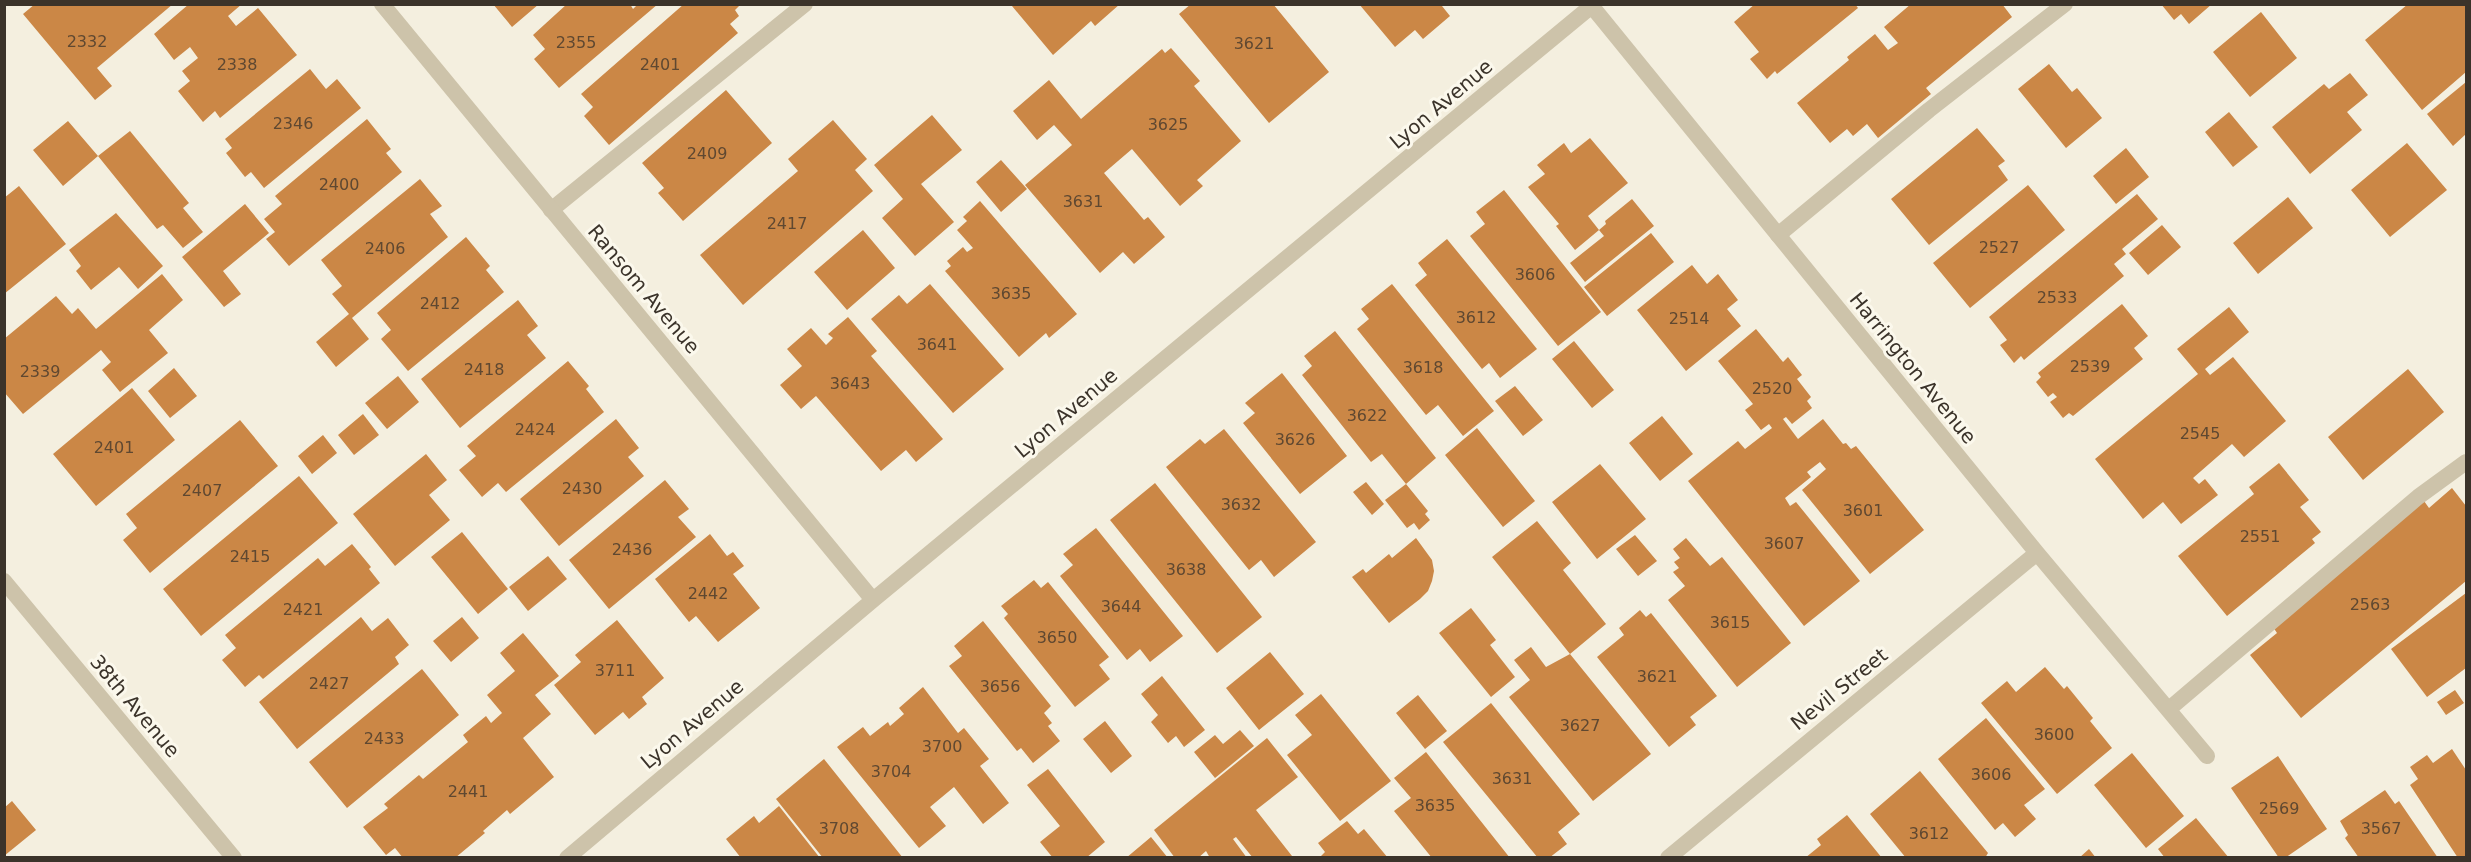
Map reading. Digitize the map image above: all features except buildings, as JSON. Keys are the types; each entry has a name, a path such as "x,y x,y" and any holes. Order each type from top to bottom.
{"street":[{"name":"Ransom Avenue","path":"382,4 873,600"},
{"path":"551,210 805,4"},
{"path":"1778,235 1929,110 2065,4"},
{"name":"Harrington Avenue","path":"1592,5 2037,554 2207,756"},
{"name":"Lyon Avenue","path":"567,858 873,600 1592,5"},
{"path":"2169,709 2418,497 2466,462"},
{"name":"Nevil Street","path":"1668,858 2037,554"},
{"name":"38th Avenue","path":"4,581 234,858"}]}
